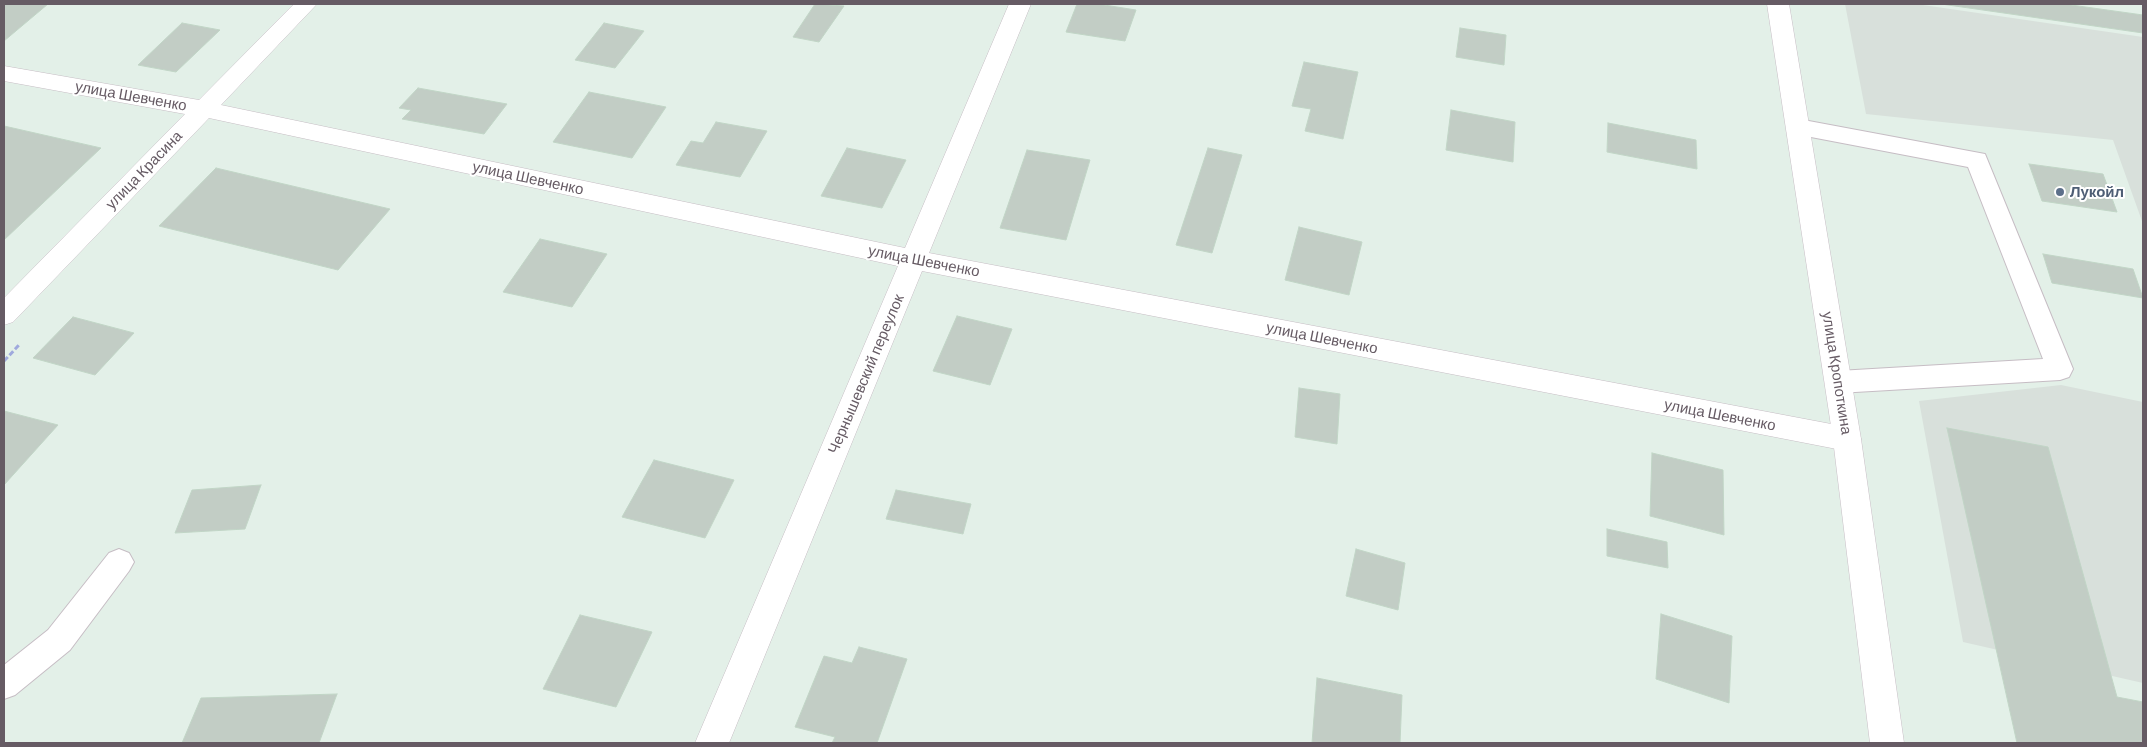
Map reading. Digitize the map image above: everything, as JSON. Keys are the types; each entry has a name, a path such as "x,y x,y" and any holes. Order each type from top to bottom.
{"street":[{"name":"улица Красина","path":"4,315 306,4"},
{"name":"Чернышевский переулок","path":"712,743 1020,4"},
{"name":"улица Кропоткина","path":"1778,4 1847,439 1886,743"},
{"name":"улица Шевченко","path":"4,73 202,109 914,260 1847,439"}],"lane":[{"path":"1798,127 1978,160 2060,369 1838,382"},
{"path":"4,684 59,640 119,562"}],"shaded area":[{"path":"1845,4 1916,4 2143,37 2143,224 2113,140 1866,114"},
{"path":"2061,385 2143,402 2143,683 1963,642 1919,401"}],"building":[{"path":"4,4 48,4 4,41"},
{"path":"815,4 844,6 819,42 793,37"},
{"path":"1077,4 1098,4 1136,10 1125,41 1066,32"},
{"path":"1941,4 2064,4 2143,15 2143,33"},
{"path":"182,23 220,30 176,72 138,65"},
{"path":"604,23 644,31 615,68 575,60"},
{"path":"1460,28 1506,35 1504,65 1456,57"},
{"path":"1304,62 1358,72 1343,139 1305,131 1311,109 1292,106"},
{"path":"418,88 507,104 484,134 402,119 411,110 399,108"},
{"path":"589,92 666,107 632,158 553,142"},
{"path":"1451,110 1515,122 1513,162 1446,150"},
{"path":"716,122 767,131 740,177 676,165 691,141 703,143"},
{"path":"1608,123 1696,140 1697,169 1607,152"},
{"path":"4,126 101,148 4,240"},
{"path":"847,148 906,160 882,208 821,196"},
{"path":"1208,148 1242,155 1212,253 1176,245"},
{"path":"1027,150 1090,160 1066,240 1000,228"},
{"path":"2029,164 2103,174 2117,212 2042,201"},
{"path":"216,168 390,209 338,270 159,226"},
{"path":"1299,227 1362,242 1349,295 1285,280"},
{"path":"540,239 607,254 572,307 503,292"},
{"path":"2043,254 2133,269 2143,298 2052,283"},
{"path":"957,316 1012,329 990,385 933,371"},
{"path":"73,317 134,333 95,375 33,358"},
{"path":"1299,388 1340,394 1337,444 1295,437"},
{"path":"4,411 58,425 4,485"},
{"path":"1947,428 2048,447 2117,697 2143,702 2143,743 2017,743"},
{"path":"1652,453 1723,470 1724,535 1650,516"},
{"path":"654,460 734,480 705,538 622,517"},
{"path":"261,485 245,529 175,533 192,490"},
{"path":"896,490 971,504 963,534 886,519"},
{"path":"1607,529 1667,542 1668,568 1607,556"},
{"path":"1356,549 1405,563 1398,610 1346,596"},
{"path":"1661,614 1732,636 1729,703 1656,679"},
{"path":"580,615 652,632 616,707 543,689"},
{"path":"859,647 907,659 877,743 832,743 835,737 795,727 824,656 852,663"},
{"path":"1317,678 1402,695 1400,743 1312,743"},
{"path":"337,694 319,743 182,743 201,698"}],"place":[{"name":"Лукойл","path":"2060,192"}]}
